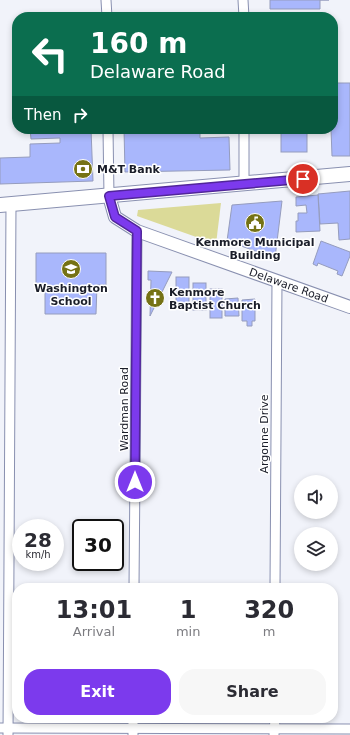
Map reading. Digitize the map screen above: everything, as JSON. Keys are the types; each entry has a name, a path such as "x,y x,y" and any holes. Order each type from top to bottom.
{"main road":[{"path":"5,205 350,174"}],"street":[{"path":"106,0 107,12"},
{"path":"243,0 244,12"},
{"path":"108,134 109,196"},
{"path":"244,134 244,184"},
{"name":"Delaware Road","path":"109,196 115,217 137,231 350,307"},
{"path":"5,205 5,730 274,732 350,729"},
{"name":"Wardman Road","path":"134,583 137,231"},
{"name":"Argonne Drive","path":"275,583 277,281"}],"shaded area":[{"path":"221,203 216,244 137,216 138,210"}],"building":[{"path":"270,0 320,0 320,9 270,9"},
{"path":"338,83 350,83 350,156 332,156 331,134 338,134"},
{"path":"30,134 91,134 93,181 0,184 0,158 30,157 30,144 60,143 60,138 31,139"},
{"path":"124,134 200,134 200,138 229,137 230,170 125,172"},
{"path":"281,134 307,134 307,152 281,152"},
{"path":"350,191 350,239 339,240 338,223 320,224 318,194"},
{"path":"318,195 320,231 296,232 298,213 307,213 306,205 296,206 296,197"},
{"name":"Kenmore Municipal Building","path":"282,201 275,258 227,241 232,205"},
{"path":"321,241 350,252 350,256 342,276 337,274 338,271 318,263 317,266 313,264"},
{"name":"Washington School","path":"36,253 106,253 106,285 97,285 96,314 45,314 45,284 36,284"},
{"name":"Kenmore Baptist Church","path":"148,271 172,272 150,316 151,280 148,280"},
{"path":"176,277 189,277 189,305 176,305"},
{"path":"193,283 206,283 206,310 193,310"},
{"path":"210,289 222,289 222,318 210,318"},
{"path":"238,298 239,316 225,316 225,299"},
{"path":"255,299 255,321 252,321 252,326 247,326 247,321 242,321 242,300"}],"place":[{"name":"M&T Bank","path":"83,169"},
{"name":"Kenmore Municipal Building","path":"255,223"},
{"name":"Washington School","path":"71,269"},
{"name":"Kenmore Baptist Church","path":"155,298"}],"route":[{"path":"135,482 137,231 115,217 109,196 303,179"}]}
